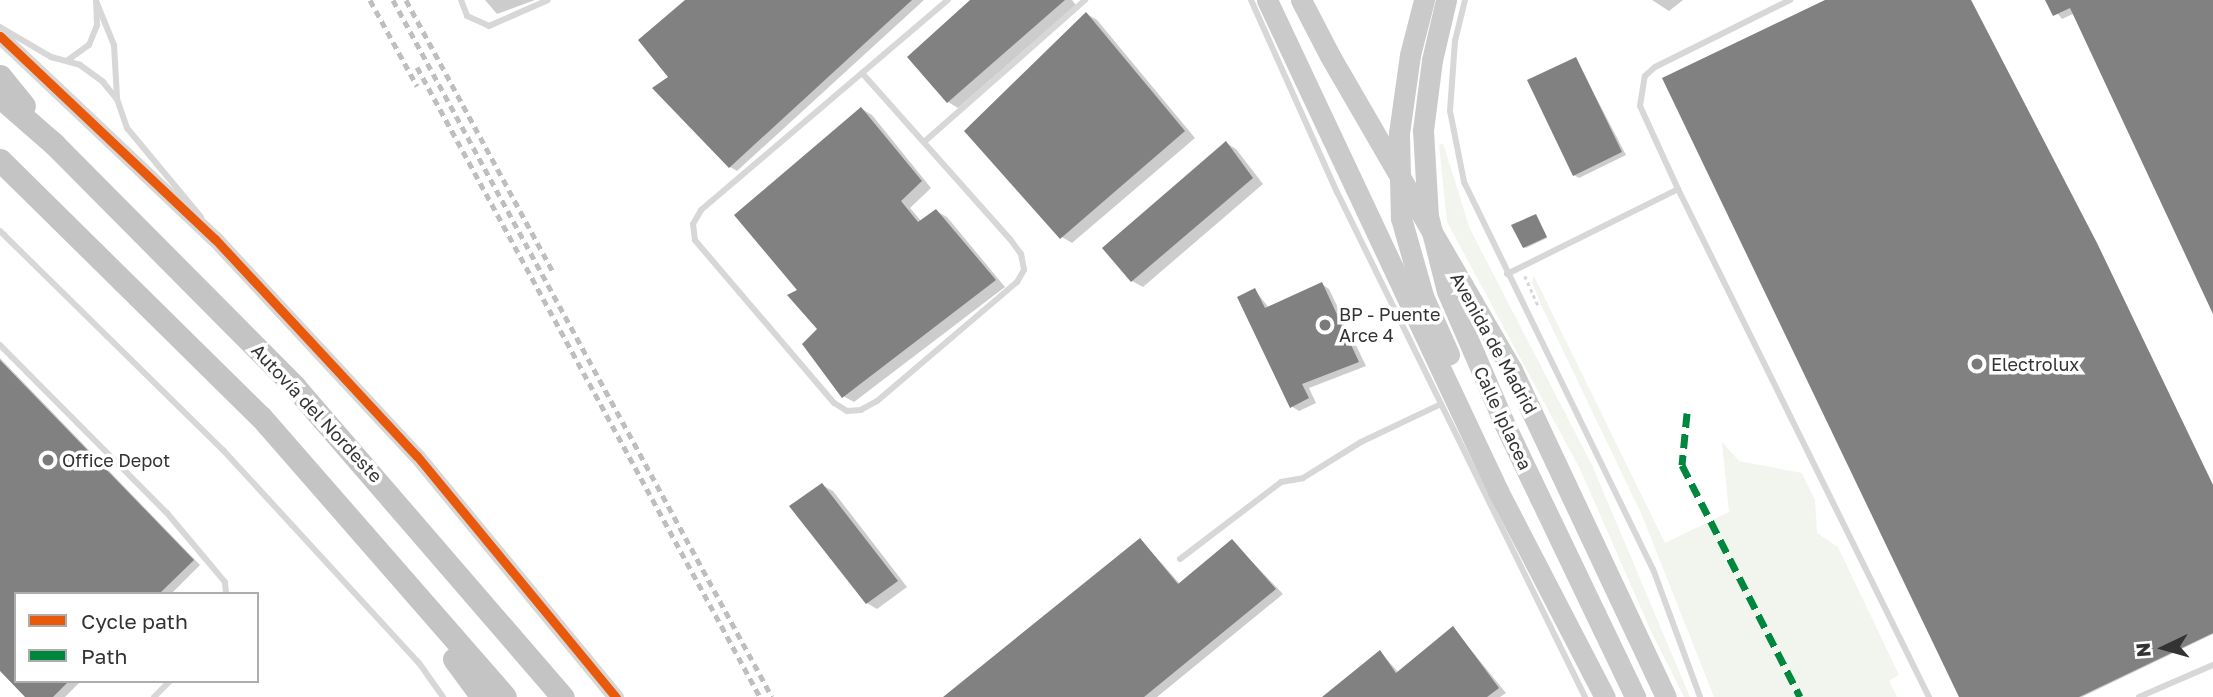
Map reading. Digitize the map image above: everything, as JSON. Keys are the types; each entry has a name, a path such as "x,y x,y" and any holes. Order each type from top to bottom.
{"highway":[{"path":"0,76 54,144"},
{"path":"0,97 54,144"},
{"name":"Autovía del Nordeste","path":"54,144 295,387 563,697"},
{"path":"0,160 261,417 351,517 505,697"},
{"path":"351,517 482,697"}],"main road":[{"path":"1267,0 1498,491 1606,697"},
{"name":"Avenida de Madrid","path":"1301,0 1512,370 1666,697"},
{"name":"Calle Iplacea","path":"1424,0 1410,55 1399,133 1401,218 1423,296 1606,697"},
{"name":"Calle Iplacea","path":"1447,0 1432,60 1423,130 1428,216 1447,291 1486,386 1635,697"},
{"path":"1647,652 1672,697"}],"street":[{"path":"0,36 215,239 417,456 616,697"}],"lane":[{"path":"68,60 89,45 97,25 96,0"},
{"path":"96,0 114,45 117,99 127,128 185,193 215,239"},
{"path":"461,0 467,16 489,26 548,0"},
{"path":"862,73 1010,239 1021,254 1024,270 1017,282 877,401 861,410 847,411 834,403 695,240 693,224 701,210 862,73 948,0"},
{"path":"924,142 1085,0"},
{"path":"1251,0 1439,405 1585,697"},
{"path":"1465,0 1455,41 1450,111 1464,183 1653,569 1700,697"},
{"path":"1790,0 1645,76 1640,106 1678,189 1929,697"},
{"path":"0,27 51,57 68,60 103,82 117,99"},
{"path":"1507,274 1678,189"},
{"path":"0,231 223,450 419,663 443,697"},
{"path":"0,345 167,513 225,582 226,592"},
{"path":"1180,559 1281,482 1303,478 1361,442 1439,405"},
{"path":"2139,697 2213,665"},
{"path":"154,697 168,683"}],"shaded area":[{"path":"1443,143 1470,229 1592,465 1690,697 1684,697 1651,631 1580,469 1447,222 1439,145"},
{"path":"1534,276 1665,543 1729,512 1722,442 1739,461 1802,473 1815,500 1817,533 1838,547 1899,675 1889,681 1897,697 1714,697 1641,513 1542,307 1532,283"}],"building":[{"path":"685,0 912,0 729,168 652,88 668,77 638,40"},
{"path":"970,0 1065,0 947,103 907,57"},
{"name":"Electrolux","path":"1825,0 1971,0 2097,243 2213,485 2213,633 2079,697 1959,697 1662,78"},
{"path":"2045,0 2213,0 2213,314 2070,8 2053,16"},
{"path":"1086,12 1185,131 1060,239 964,131"},
{"path":"1576,57 1622,152 1573,176 1527,80"},
{"path":"861,107 922,181 901,201 918,222 936,209 996,280 842,398 802,344 817,329 787,295 797,290 734,215"},
{"path":"1226,141 1253,178 1131,282 1102,248"},
{"path":"1536,214 1547,237 1523,248 1511,225"},
{"path":"1322,282 1359,362 1302,384 1309,398 1290,408 1237,297 1255,288 1265,308"},
{"name":"Office Depot","path":"0,360 194,560 161,592 14,592 14,683 67,683 53,697 25,697 0,671"},
{"path":"822,483 898,581 866,604 789,506"},
{"path":"1140,538 1178,584 1232,539 1276,589 1144,697 943,697"},
{"path":"1453,626 1499,688 1487,697 1322,697 1380,650 1396,673"}],"railway":[{"path":"370,0 417,86"},
{"path":"393,0 772,697"},
{"path":"406,0 554,274"},
{"path":"417,67 760,697"}],"marked path":[{"path":"1687,413 1682,465 1800,697"}],"cycle path":[{"path":"0,36 215,239 417,456 616,697"}],"place":[{"name":"BP - Puente Arce 4","path":"1325,325"},
{"name":"Electrolux","path":"1977,364"},
{"name":"Office Depot","path":"48,460"}]}
